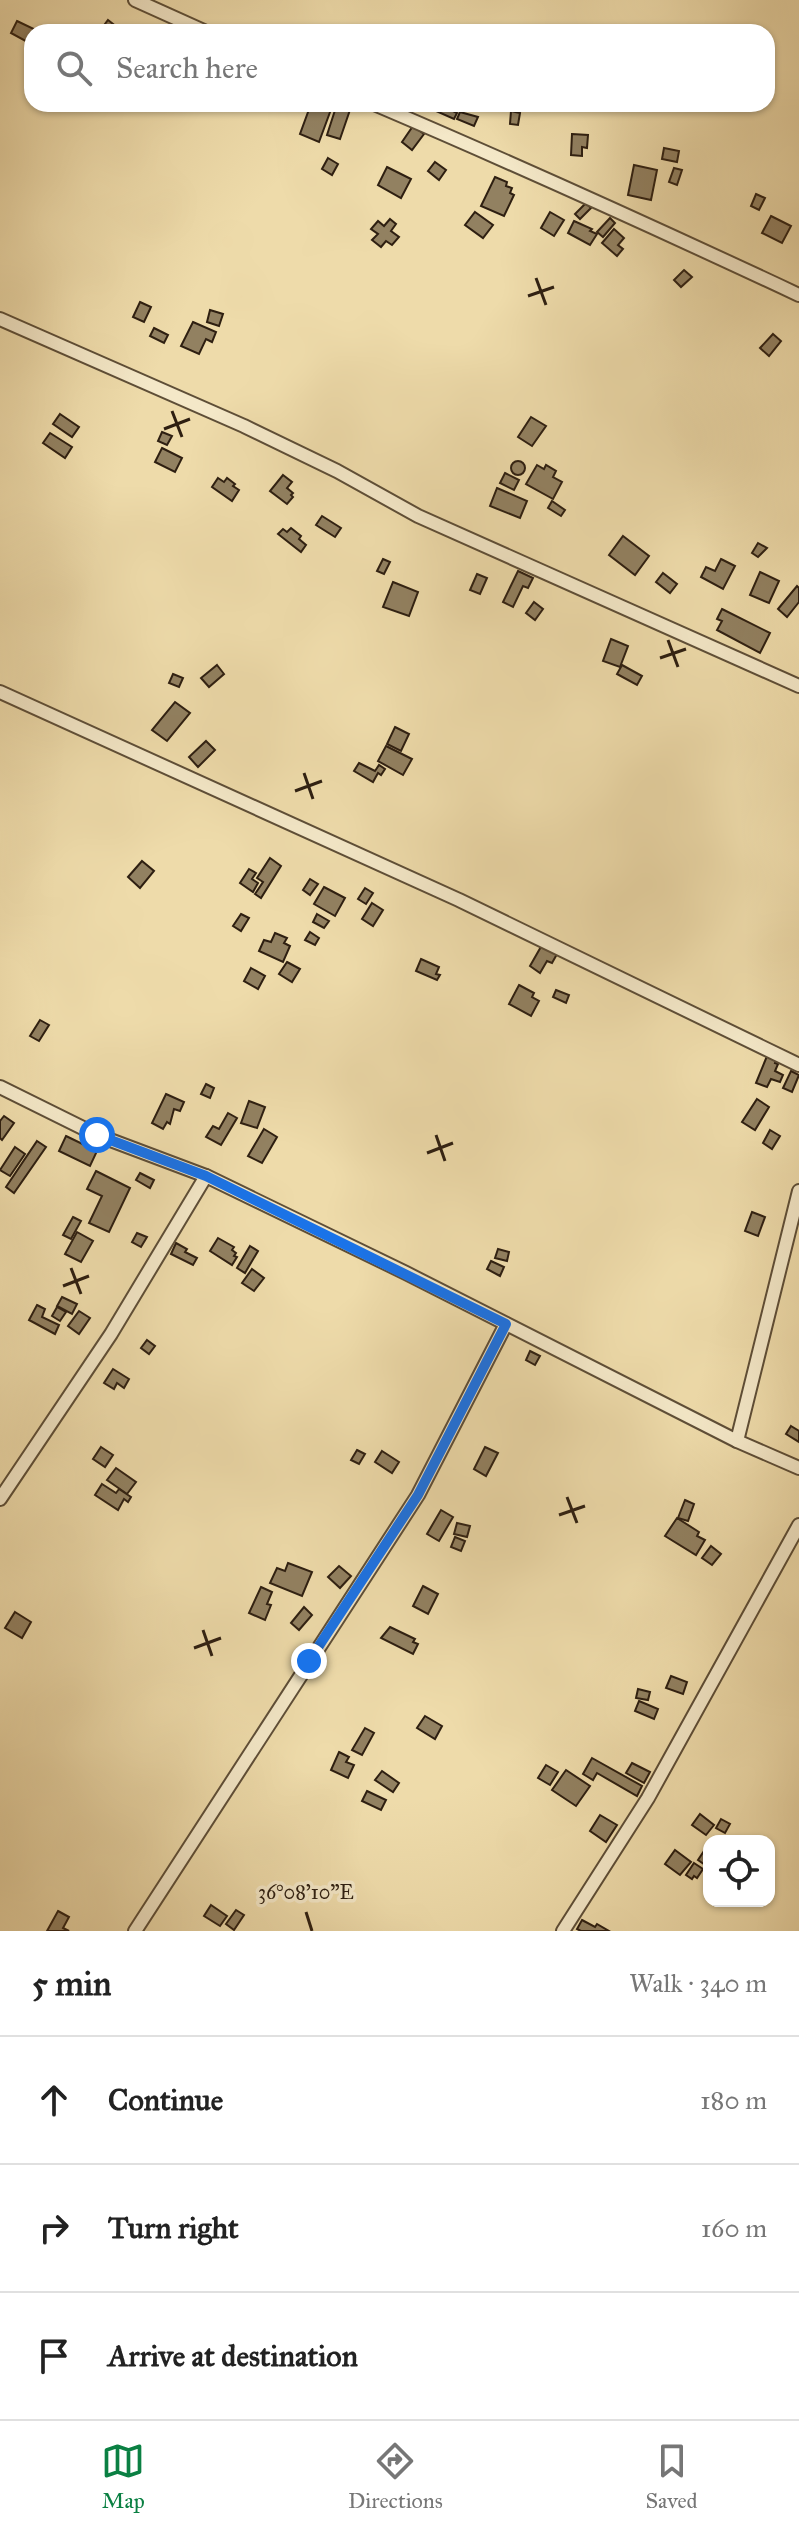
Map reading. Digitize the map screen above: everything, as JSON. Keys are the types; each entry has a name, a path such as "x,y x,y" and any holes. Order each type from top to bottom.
{"street":[{"path":"135,0 188,24"},
{"path":"393,112 563,185 799,295"},
{"path":"0,319 244,426 337,471 418,516 799,686"},
{"path":"0,692 459,900 799,1065"},
{"path":"0,1087 97,1135 206,1176 737,1441 799,1468"},
{"path":"0,1499 111,1334 206,1176"},
{"path":"737,1441 799,1191"},
{"path":"135,1931 418,1495 506,1324"},
{"path":"563,1931 648,1798 799,1525"}],"building":[{"path":"17,21 24,24 24,40 11,33"},
{"path":"308,112 330,112 319,142 300,134"},
{"path":"334,112 349,112 340,139 327,135"},
{"path":"438,112 455,112 454,119"},
{"path":"460,112 478,117 474,126 457,119"},
{"path":"511,112 520,113 518,125 510,124"},
{"path":"413,126 424,134 412,150 402,142"},
{"path":"572,134 588,135 587,148 582,147 582,156 571,155"},
{"path":"664,148 679,151 677,162 662,159"},
{"path":"328,158 338,164 332,175 322,169"},
{"path":"435,162 446,170 439,180 428,171"},
{"path":"634,165 657,170 651,200 628,195"},
{"path":"387,167 411,179 401,198 378,185"},
{"path":"674,168 682,170 677,185 669,182"},
{"path":"495,177 507,182 506,186 512,188 510,193 514,195 504,216 481,206"},
{"path":"756,194 765,198 759,210 751,206"},
{"path":"586,203 591,208 580,219 575,214"},
{"path":"475,212 493,225 483,238 465,225"},
{"path":"550,212 564,220 554,236 541,228"},
{"path":"771,216 791,226 782,243 762,233"},
{"path":"610,218 615,223 603,237 597,232"},
{"path":"390,219 396,224 391,231 399,237 392,245 386,241 381,247 372,240 378,234 371,229 378,221 384,226"},
{"path":"574,221 597,234 590,245 568,233"},
{"path":"614,229 624,238 618,245 623,249 617,256 602,243"},
{"path":"684,270 692,277 681,287 674,280"},
{"path":"140,302 151,307 144,322 133,317"},
{"path":"210,310 223,314 219,326 207,322"},
{"path":"193,322 216,332 212,342 206,339 199,354 181,346"},
{"path":"154,328 168,335 164,343 150,336"},
{"path":"773,334 781,341 769,356 760,348"},
{"path":"60,414 79,427 72,437 53,424"},
{"path":"531,417 546,426 532,446 518,437"},
{"path":"162,432 172,436 167,445 158,441"},
{"path":"50,433 72,447 65,458 43,443"},
{"path":"162,448 182,458 175,472 155,462"},
{"path":"518,461 525,468 518,475 511,468"},
{"path":"537,465 544,469 546,465 556,471 553,477 562,482 553,499 526,484"},
{"path":"505,473 519,480 514,490 500,483"},
{"path":"283,475 292,482 287,488 293,497 287,504 270,491"},
{"path":"218,478 224,482 227,478 239,490 232,501 212,487"},
{"path":"497,488 527,501 520,518 490,506"},
{"path":"552,501 565,510 561,516 548,508"},
{"path":"322,516 341,528 335,537 316,525"},
{"path":"291,528 306,545 301,552 278,534 283,529 287,532"},
{"path":"623,536 649,556 635,575 609,555"},
{"path":"758,543 767,548 758,557 752,553"},
{"path":"383,559 390,562 384,574 377,571"},
{"path":"721,559 735,566 723,589 701,577 706,567 715,571"},
{"path":"518,571 533,578 528,588 523,586 513,607 503,602"},
{"path":"760,572 779,581 769,603 750,595"},
{"path":"663,573 677,584 670,593 656,582"},
{"path":"477,574 487,578 480,594 470,590"},
{"path":"393,582 418,592 409,616 383,607"},
{"path":"797,586 799,602 787,617 778,609"},
{"path":"534,602 543,609 535,620 526,613"},
{"path":"722,609 770,633 760,653 717,630 722,621 717,619"},
{"path":"611,639 628,646 620,667 603,661"},
{"path":"217,665 224,674 209,687 201,678"},
{"path":"622,665 642,676 637,685 617,674"},
{"path":"173,674 183,678 179,687 169,683"},
{"path":"175,702 190,713 167,741 152,730"},
{"path":"395,727 409,734 401,751 387,744"},
{"path":"206,741 215,750 198,767 189,757"},
{"path":"386,746 412,759 403,775 378,761"},
{"path":"359,763 375,771 379,765 385,769 381,775 378,773 373,782 354,771"},
{"path":"270,858 281,866 261,898 255,894 263,882 257,878"},
{"path":"142,861 154,871 140,888 128,877"},
{"path":"249,869 256,873 252,879 258,883 253,892 240,883"},
{"path":"310,879 318,884 310,895 303,890"},
{"path":"324,887 345,898 335,916 314,904"},
{"path":"365,888 373,893 366,904 358,899"},
{"path":"372,903 383,910 373,926 362,919"},
{"path":"241,914 249,918 241,931 233,926"},
{"path":"317,914 329,921 324,928 313,922"},
{"path":"310,932 319,938 315,945 305,940"},
{"path":"275,933 287,938 284,943 290,946 283,962 259,951 264,940 271,942"},
{"path":"542,945 557,954 552,963 547,961 540,973 530,966"},
{"path":"421,959 439,967 437,980 416,971"},
{"path":"287,962 300,969 292,982 279,974"},
{"path":"251,968 265,976 258,989 244,981"},
{"path":"519,985 534,993 532,997 539,1001 531,1016 509,1004"},
{"path":"556,990 569,995 566,1003 553,997"},
{"path":"40,1020 49,1025 39,1041 30,1036"},
{"path":"767,1056 776,1060 775,1071 783,1075 780,1082 771,1079 767,1087 756,1083"},
{"path":"791,1071 799,1075 792,1092 783,1088"},
{"path":"206,1084 214,1088 210,1098 201,1094"},
{"path":"166,1094 184,1102 180,1111 174,1109 170,1124 167,1122 163,1129 152,1123"},
{"path":"757,1099 769,1107 755,1130 742,1122"},
{"path":"249,1101 265,1107 257,1128 241,1123"},
{"path":"228,1113 237,1118 221,1145 206,1137 213,1126 219,1129"},
{"path":"4,1116 14,1123 2,1140 0,1121"},
{"path":"264,1129 277,1137 262,1163 248,1156"},
{"path":"770,1130 780,1136 772,1149 763,1143"},
{"path":"66,1136 97,1151 90,1166 59,1151"},
{"path":"37,1141 46,1147 14,1193 6,1187"},
{"path":"15,1147 25,1154 10,1176 0,1170"},
{"path":"96,1171 130,1188 109,1232 89,1223 102,1196 87,1189"},
{"path":"140,1173 154,1180 150,1188 136,1180"},
{"path":"752,1212 765,1217 758,1236 745,1231"},
{"path":"73,1217 81,1221 71,1239 63,1235"},
{"path":"77,1232 93,1241 81,1262 65,1254"},
{"path":"137,1233 147,1237 141,1247 132,1242"},
{"path":"218,1238 234,1247 232,1250 237,1257 232,1265 210,1251"},
{"path":"176,1243 197,1258 193,1265 171,1254"},
{"path":"250,1246 258,1251 245,1273 237,1268"},
{"path":"498,1249 509,1252 507,1261 495,1258"},
{"path":"491,1261 504,1267 500,1276 487,1269"},
{"path":"252,1269 264,1278 254,1291 242,1283"},
{"path":"62,1297 77,1304 72,1314 57,1306"},
{"path":"37,1305 45,1309 42,1317 59,1325 55,1334 29,1320"},
{"path":"57,1307 66,1312 60,1321 52,1316"},
{"path":"79,1311 90,1318 79,1334 68,1326"},
{"path":"147,1340 155,1346 149,1354 141,1348"},
{"path":"530,1351 540,1356 535,1365 526,1360"},
{"path":"113,1369 129,1379 124,1388 117,1383 114,1389 104,1383"},
{"path":"791,1426 799,1431 799,1442 786,1434"},
{"path":"101,1447 113,1455 105,1467 93,1459"},
{"path":"485,1447 498,1453 486,1476 474,1469"},
{"path":"357,1450 365,1454 359,1464 351,1460"},
{"path":"382,1451 399,1462 392,1473 375,1462"},
{"path":"116,1468 136,1482 127,1494 107,1480"},
{"path":"102,1484 116,1493 119,1489 131,1497 128,1502 124,1499 118,1510 95,1495"},
{"path":"685,1500 694,1504 688,1521 678,1518"},
{"path":"441,1510 453,1517 439,1541 427,1534"},
{"path":"677,1518 699,1532 697,1536 705,1540 696,1555 665,1536"},
{"path":"457,1523 470,1526 467,1537 454,1534"},
{"path":"455,1537 465,1541 461,1551 451,1547"},
{"path":"711,1546 721,1554 712,1565 702,1558"},
{"path":"288,1563 312,1572 302,1596 270,1583 277,1568 285,1571"},
{"path":"339,1566 351,1576 340,1588 328,1577"},
{"path":"423,1586 438,1594 428,1614 413,1606"},
{"path":"261,1587 272,1592 265,1620 249,1613"},
{"path":"304,1607 312,1615 299,1630 291,1623"},
{"path":"15,1612 31,1622 22,1638 5,1628"},
{"path":"390,1627 415,1639 413,1642 418,1644 413,1654 381,1638"},
{"path":"671,1676 687,1682 683,1694 666,1688"},
{"path":"638,1689 650,1692 648,1700 636,1698"},
{"path":"639,1701 658,1709 654,1719 635,1711"},
{"path":"425,1716 442,1726 435,1739 417,1728"},
{"path":"365,1728 374,1733 362,1755 352,1750"},
{"path":"339,1752 349,1757 346,1762 354,1765 348,1778 331,1770"},
{"path":"592,1758 642,1786 637,1796 597,1773 593,1780 583,1774"},
{"path":"632,1763 650,1772 644,1783 626,1773"},
{"path":"546,1765 558,1772 550,1785 538,1778"},
{"path":"566,1770 590,1786 576,1806 552,1790"},
{"path":"382,1771 399,1783 393,1792 375,1780"},
{"path":"367,1791 386,1800 381,1810 362,1801"},
{"path":"700,1814 714,1825 706,1835 692,1825"},
{"path":"600,1815 617,1825 606,1842 590,1831"},
{"path":"721,1819 730,1824 725,1833 716,1828"},
{"path":"675,1850 691,1862 680,1875 665,1864"},
{"path":"694,1863 703,1869 697,1878 686,1875"},
{"path":"211,1905 227,1916 220,1926 204,1916"},
{"path":"236,1910 244,1915 234,1930 226,1924"},
{"path":"58,1911 69,1917 63,1928 69,1931 47,1931"},
{"path":"582,1920 609,1931 581,1931 577,1929"}],"route":[{"path":"97,1135 206,1176 506,1324 418,1495 309,1661"}]}
